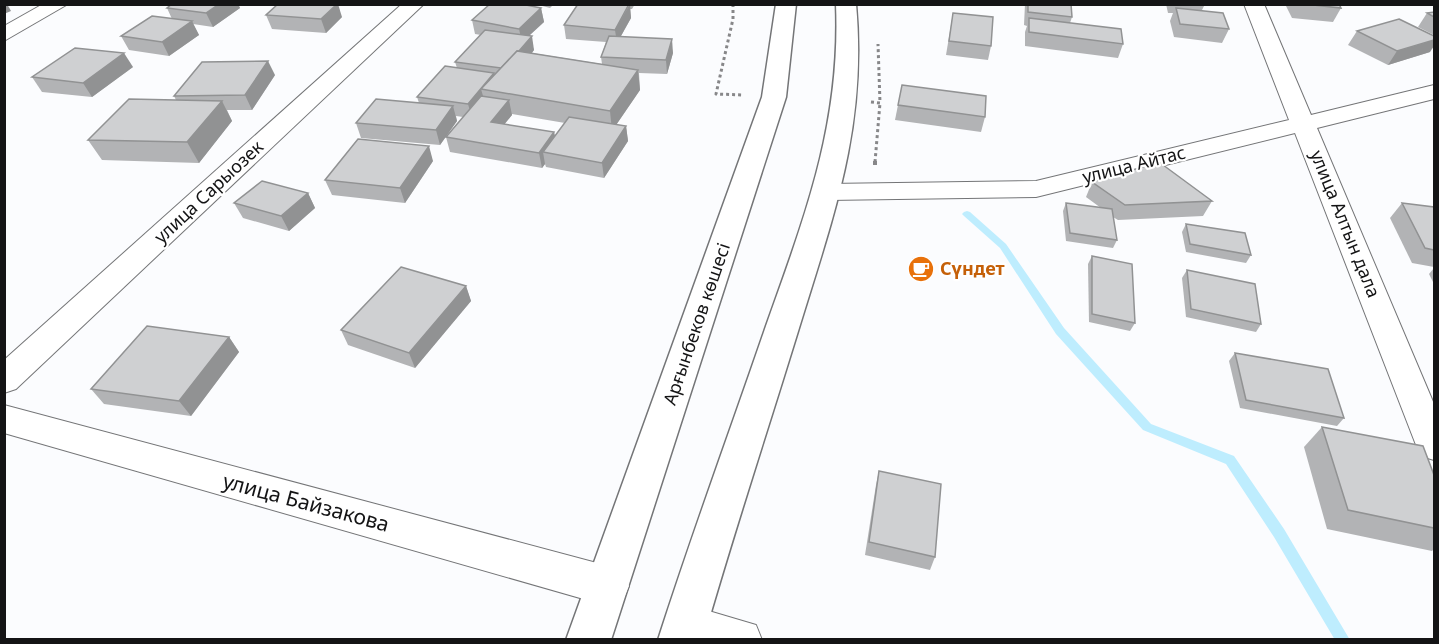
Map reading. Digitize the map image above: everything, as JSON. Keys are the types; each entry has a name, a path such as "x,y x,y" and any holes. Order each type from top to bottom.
{"main road":[{"name":"Арғынбеков көшесі","path":"588,639 609,586 774,97 786,4"},
{"path":"683,632 828,192 846,101 850,39 846,4"}],"street":[{"path":"4,35 58,4"},
{"name":"улица Сарыозек","path":"4,380 414,4"},
{"name":"улица Алтын дала","path":"1254,4 1305,124 1434,445"},
{"name":"улица Айтас","path":"828,192 1036,189 1434,92"},
{"name":"улица Байзакова","path":"4,420 609,586"},
{"path":"683,632 741,639"}],"path":[{"path":"873,191 880,103"}],"building":[{"path":"172,4 219,4 206,13 167,8"},
{"path":"278,4 337,4 321,19 266,15"},
{"path":"490,4 521,4 541,8 519,29 472,20"},
{"path":"578,4 629,4 615,30 564,25"},
{"path":"1028,4 1071,4 1072,17 1028,12"},
{"path":"1304,4 1339,4 1341,8"},
{"path":"1176,8 1223,13 1229,29 1180,24"},
{"path":"953,13 993,17 991,46 949,41"},
{"path":"152,16 192,21 162,42 121,36"},
{"path":"1029,18 1121,29 1123,44 1029,32"},
{"path":"1399,19 1434,36 1434,40 1397,51 1357,31"},
{"path":"485,30 532,36 501,68 455,62"},
{"path":"609,36 672,39 666,60 601,57"},
{"path":"75,48 124,53 83,83 32,77"},
{"path":"517,51 638,70 610,111 481,89"},
{"path":"268,61 245,95 174,96 202,62"},
{"path":"445,66 494,73 468,104 417,97"},
{"path":"902,85 986,96 985,117 898,105"},
{"path":"481,96 509,100 491,122 554,132 539,153 446,137"},
{"path":"129,99 222,101 187,142 88,140"},
{"path":"376,99 453,106 436,130 356,123"},
{"path":"569,117 626,126 602,163 543,152"},
{"path":"358,139 429,146 400,188 325,180"},
{"path":"1159,162 1212,201 1125,205 1092,182"},
{"path":"262,181 308,193 281,216 234,203"},
{"path":"1066,203 1112,209 1117,240 1070,233"},
{"path":"1402,203 1434,207 1434,250 1425,248"},
{"path":"1186,224 1245,233 1251,255 1190,244"},
{"path":"1092,256 1132,264 1135,323 1092,314"},
{"path":"401,267 466,286 409,353 341,330"},
{"path":"1187,270 1255,284 1261,324 1191,309"},
{"path":"147,326 229,337 179,401 91,389"},
{"path":"1235,353 1328,369 1344,418 1246,400"},
{"path":"1322,427 1423,446 1434,475 1434,528 1348,510"},
{"path":"879,471 941,484 935,557 869,542"}],"waterway":[{"path":"967,214 1003,246 1060,331 1147,427 1230,460 1279,533 1343,640"}],"place":[{"name":"Сүндет","path":"921,269"}]}
